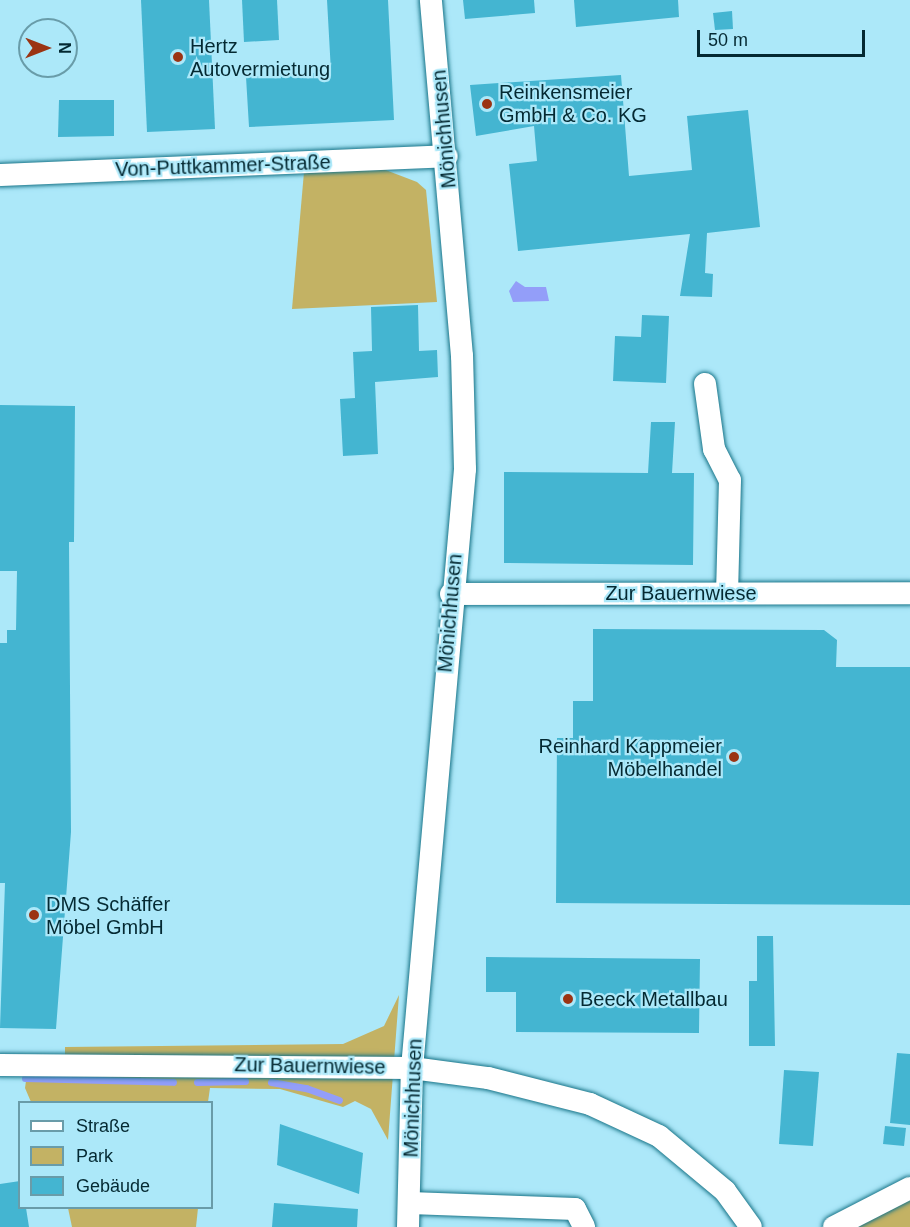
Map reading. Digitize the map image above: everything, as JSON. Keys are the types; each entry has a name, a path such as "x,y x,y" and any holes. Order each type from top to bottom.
{"street":[{"name":"Mönichhusen","path":"408,1227 412,1068 452,594 465,469 462,356 447,156 431,0"},
{"name":"Von-Puttkammer-Straße","path":"0,175 447,156"},
{"path":"705,384 714,449 730,480 727,593"},
{"name":"Zur Bauernwiese","path":"452,594 910,593"},
{"name":"Zur Bauernwiese","path":"0,1065 412,1068 488,1078 590,1104 649,1131 725,1191 751,1227"},
{"path":"834,1227 910,1188"},
{"path":"410,1203 575,1209 584,1227"}],"green space":[{"path":"383,169 417,182 426,190 437,302 292,309 304,172"},
{"path":"399,995 388,1140 371,1109 355,1101 343,1107 280,1089 210,1088 208,1101 31,1101 25,1088 27,1074 65,1070 65,1047 343,1044 384,1026"},
{"path":"910,1199 910,1227 857,1227"},
{"path":"68,1209 198,1209 196,1227 72,1227"}],"water":[{"path":"516,281 525,287 546,287 549,301 513,302 509,291"}],"building":[{"path":"141,0 209,0 215,129 147,132"},
{"path":"242,0 277,0 279,40 244,42"},
{"path":"327,0 388,0 394,120 249,127 246,77 331,72"},
{"path":"463,0 534,0 535,13 465,19"},
{"path":"574,0 678,0 679,17 576,27"},
{"path":"732,11 733,29 715,30 713,13"},
{"path":"621,75 629,176 692,170 687,116 748,110 760,227 707,233 705,273 713,274 712,297 680,296 690,234 518,251 509,164 537,161 534,126 476,136 470,85"},
{"path":"59,100 114,100 114,136 58,137"},
{"path":"418,305 419,351 437,350 438,377 375,382 378,454 343,456 340,399 355,398 353,352 372,351 371,307"},
{"path":"642,315 669,316 666,383 613,381 615,336 641,337"},
{"path":"0,405 75,406 74,542 69,542 71,832 56,1029 0,1028 5,883 0,883 0,643 7,643 7,630 16,630 17,571 0,571"},
{"path":"651,422 675,422 672,473 694,473 693,565 504,563 504,472 648,473"},
{"name":"Reinhard Kappmeier Möbelhandel","path":"593,629 824,630 837,640 836,667 910,667 910,905 556,903 557,738 573,738 573,701 593,701"},
{"path":"757,936 773,936 775,1046 749,1046 749,981 757,981"},
{"name":"Beeck Metallbau","path":"486,957 700,959 699,1033 516,1032 516,992 486,992"},
{"path":"897,1053 910,1054 910,1125 890,1123"},
{"path":"784,1070 819,1072 813,1146 779,1144"},
{"path":"280,1124 363,1153 359,1194 277,1165"},
{"path":"885,1126 906,1128 904,1146 883,1144"},
{"path":"18,1181 18,1209 26,1209 29,1227 0,1227 0,1184"},
{"path":"274,1203 358,1209 357,1227 272,1227"}],"waterway":[{"path":"25,1078 173,1082"},
{"path":"197,1082 245,1081"},
{"path":"271,1082 306,1088 339,1100"}],"place":[{"name":"Hertz Autovermietung","path":"178,57"},
{"name":"Reinkensmeier GmbH & Co. KG","path":"487,104"},
{"name":"Reinhard Kappmeier Möbelhandel","path":"734,757"},
{"name":"DMS Schäffer Möbel GmbH","path":"34,915"},
{"name":"Beeck Metallbau","path":"568,999"}]}
